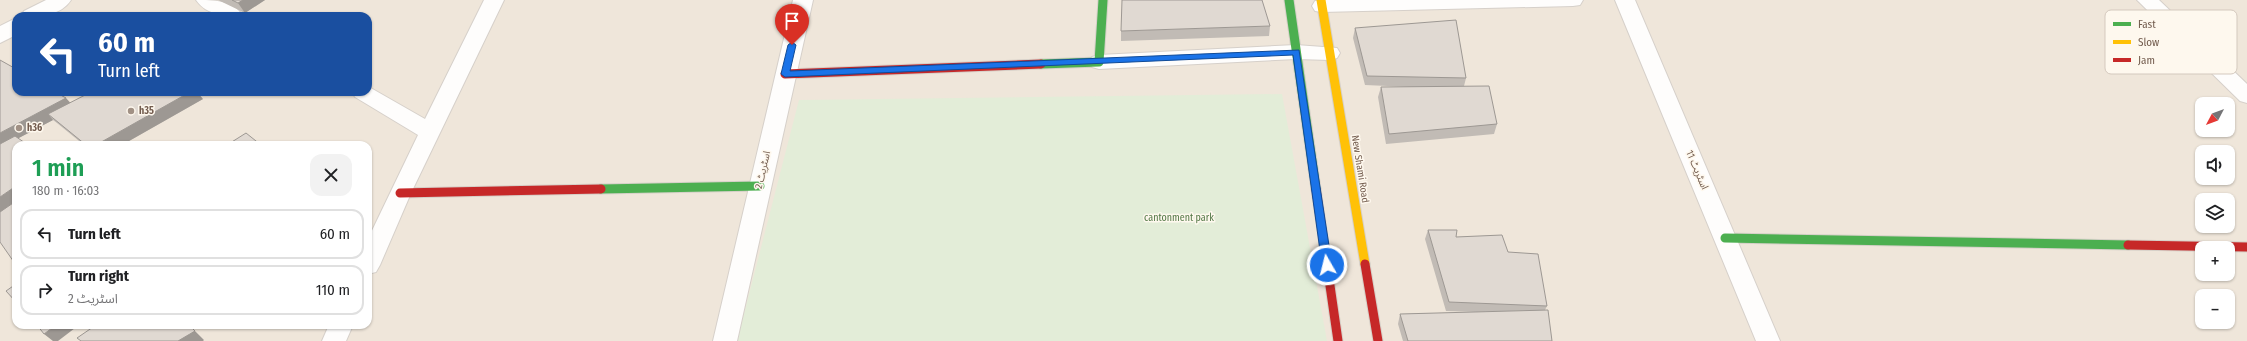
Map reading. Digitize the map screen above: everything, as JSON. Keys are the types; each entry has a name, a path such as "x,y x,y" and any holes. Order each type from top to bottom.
{"street":[{"path":"38,12 61,0"},
{"path":"206,0 226,12"},
{"path":"372,256 400,194 494,0"},
{"name":"اسٹریٹ 2","path":"725,341 803,0"},
{"path":"1099,62 1103,0"},
{"path":"1289,0 1338,341"},
{"path":"1322,3 1572,0"},
{"name":"اسٹریٹ 11","path":"1625,0 1768,341"},
{"path":"2146,0 2157,10"},
{"name":"New Shami Road","path":"1322,3 1378,341"},
{"path":"0,36 12,28"},
{"path":"785,74 1099,62 1296,52 1330,53"},
{"path":"2224,74 2247,96"},
{"path":"369,96 430,132"},
{"path":"400,194 760,186"},
{"path":"1725,238 2247,247"},
{"path":"334,341 339,329"}],"shaded area":[{"path":"0,0 2247,0 2247,341 0,341"}],"green space":[{"name":"cantonment park","path":"1282,94 1327,341 737,341 799,100"}],"building":[{"path":"232,0 243,0 238,3"},
{"path":"1122,0 1262,0 1270,26 1121,31"},
{"path":"1456,20 1466,78 1367,76 1355,28"},
{"path":"0,60 12,67 12,96 62,96 66,98 0,133"},
{"path":"1489,86 1497,124 1389,134 1381,87"},
{"name":"h35","path":"83,96 183,96 103,141 81,141 48,114"},
{"path":"246,133 256,141 233,141"},
{"path":"15,136 22,141 12,141 12,189 0,197 0,144"},
{"path":"12,204 12,259 0,242 0,212"},
{"path":"1428,230 1457,230 1456,237 1502,235 1508,252 1538,254 1547,306 1449,302"},
{"path":"12,287 12,298 6,291"},
{"path":"1548,310 1552,341 1408,341 1400,314"},
{"path":"40,329 51,329 44,334"},
{"path":"90,329 193,329 195,331 178,341 81,341 77,338"}],"traffic: fast":[{"path":"1041,64 1099,62 1103,0"},
{"path":"1289,0 1316,189"},
{"path":"601,189 760,186"},
{"path":"1725,238 2128,245"}],"traffic: slow":[{"path":"1321,0 1365,264"}],"traffic: jam":[{"path":"785,74 1041,64"},
{"path":"400,193 601,189"},
{"path":"1316,189 1338,341"},
{"path":"2128,245 2247,247"},
{"path":"1365,264 1378,341"}],"place":[{"name":"h35","path":"131,111"},
{"name":"h36","path":"19,128"}],"route":[{"path":"792,45 785,74 1296,52 1327,265"}]}
